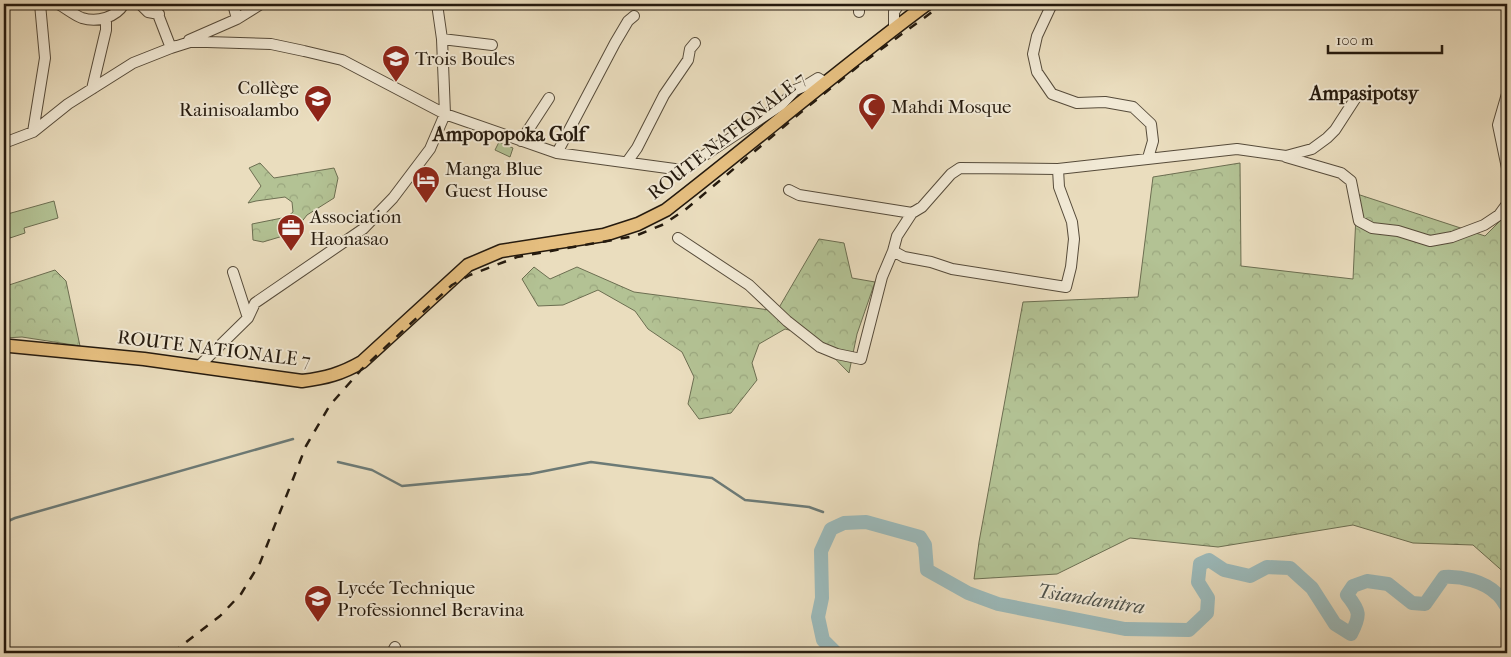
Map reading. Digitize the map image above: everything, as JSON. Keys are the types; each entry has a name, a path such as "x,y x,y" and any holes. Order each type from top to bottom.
{"main road":[{"name":"ROUTE NATIONALE 7","path":"4,346 60,350 199,366 302,381 325,379 362,362 468,265 501,251 604,235 638,224 666,210 894,28 928,4"}],"street":[{"path":"33,132 45,58 40,4"},
{"path":"58,4 83,18 106,19 120,11 124,4"},
{"path":"140,4 148,12 159,14"},
{"path":"154,4 171,48"},
{"path":"233,4 237,19"},
{"path":"4,143 33,132 68,104 133,63 237,19 262,4"},
{"path":"199,366 248,318 255,303 363,230 393,198 430,149 445,114 442,40 437,4"},
{"path":"894,28 894,12 899,4"},
{"path":"1052,4 1037,36 1032,54 1037,72 1052,94 1077,104 1105,102 1133,107 1151,124 1153,141 1148,158"},
{"path":"557,153 615,43 628,21 634,16"},
{"path":"92,89 106,30 106,19"},
{"path":"442,40 492,45"},
{"path":"171,48 190,42 271,44 313,53 342,60 445,114 557,153 682,170 781,105 795,90 806,86 818,78 826,83"},
{"path":"627,162 637,148 664,95 688,60 690,50 695,43"},
{"path":"1507,94 1498,125 1507,168"},
{"path":"1286,156 1312,149 1327,138 1335,130 1357,96"},
{"path":"521,141 549,98"},
{"path":"678,238 749,285 787,321 820,347 837,354 860,359 882,277 894,251 897,236 912,213 922,207 951,174 960,168 1058,169 1237,149 1286,156 1341,172 1351,181 1359,221 1372,228 1398,231 1430,241 1484,225 1499,215 1507,204"},
{"path":"894,251 904,258 930,262 952,269 1066,287 1073,258 1074,239 1072,222 1059,187 1058,169"},
{"path":"789,190 799,195 912,213"},
{"path":"233,272 248,318"}],"green space":[{"path":"499,142 513,148 510,157 495,150"},
{"path":"260,163 274,178 334,168 338,178 334,198 307,215 293,233 263,242 253,240 252,224 287,217 293,212 292,202 285,197 248,203 261,186 249,168"},
{"path":"1240,163 1241,266 1353,279 1357,194 1485,236 1507,214 1507,575 1473,545 1413,543 1353,525 1218,547 1130,538 1057,574 974,579 979,542 1023,302 1138,297 1153,177"},
{"path":"54,201 58,218 24,228 25,233 10,238 4,215"},
{"path":"819,239 844,243 852,278 875,282 857,334 849,373 813,336 785,329 759,344 752,363 757,380 731,413 699,419 688,404 694,377 682,352 648,329 635,311 598,290 563,305 538,306 522,279 534,267 550,279 577,267 634,292 777,311"},
{"path":"55,270 66,281 80,346 22,337 4,338 4,285"}],"waterway":[{"path":"4,523 15,518 293,439"},
{"path":"338,462 372,470 402,486 530,474 591,462 712,478 745,500 809,507 823,512"},
{"name":"Tsiandanitra","path":"836,653 823,640 818,617 822,598 821,551 831,529 844,523 866,522 920,537 925,545 927,570 968,593 998,604 1125,629 1189,630 1207,613 1208,598 1198,582 1200,564 1209,560 1224,570 1250,576 1267,567 1290,568 1312,588 1335,624 1351,634 1358,618 1358,613 1355,605 1347,595 1353,586 1367,581 1388,584 1412,603 1425,604 1444,577 1458,577 1492,589 1507,607"}],"railway":[{"path":"172,653 220,616 241,594 260,563 306,446 330,405 361,370 452,285 470,275 517,257 635,236 662,225 685,210 861,64 943,4"}],"place":[{"name":"Trois Boules","path":"396,83"},
{"name":"Collège Rainisoalambo","path":"318,123"},
{"name":"Mahdi Mosque","path":"872,131"},
{"name":"Manga Blue Guest House","path":"426,204"},
{"name":"Association Haonasao","path":"291,252"},
{"name":"Lycée Technique Professionnel Beravina","path":"318,623"}],"district":[{"name":"Ampasipotsy","path":"1364,93"},
{"name":"Ampopopoka Golf","path":"509,134"}]}
